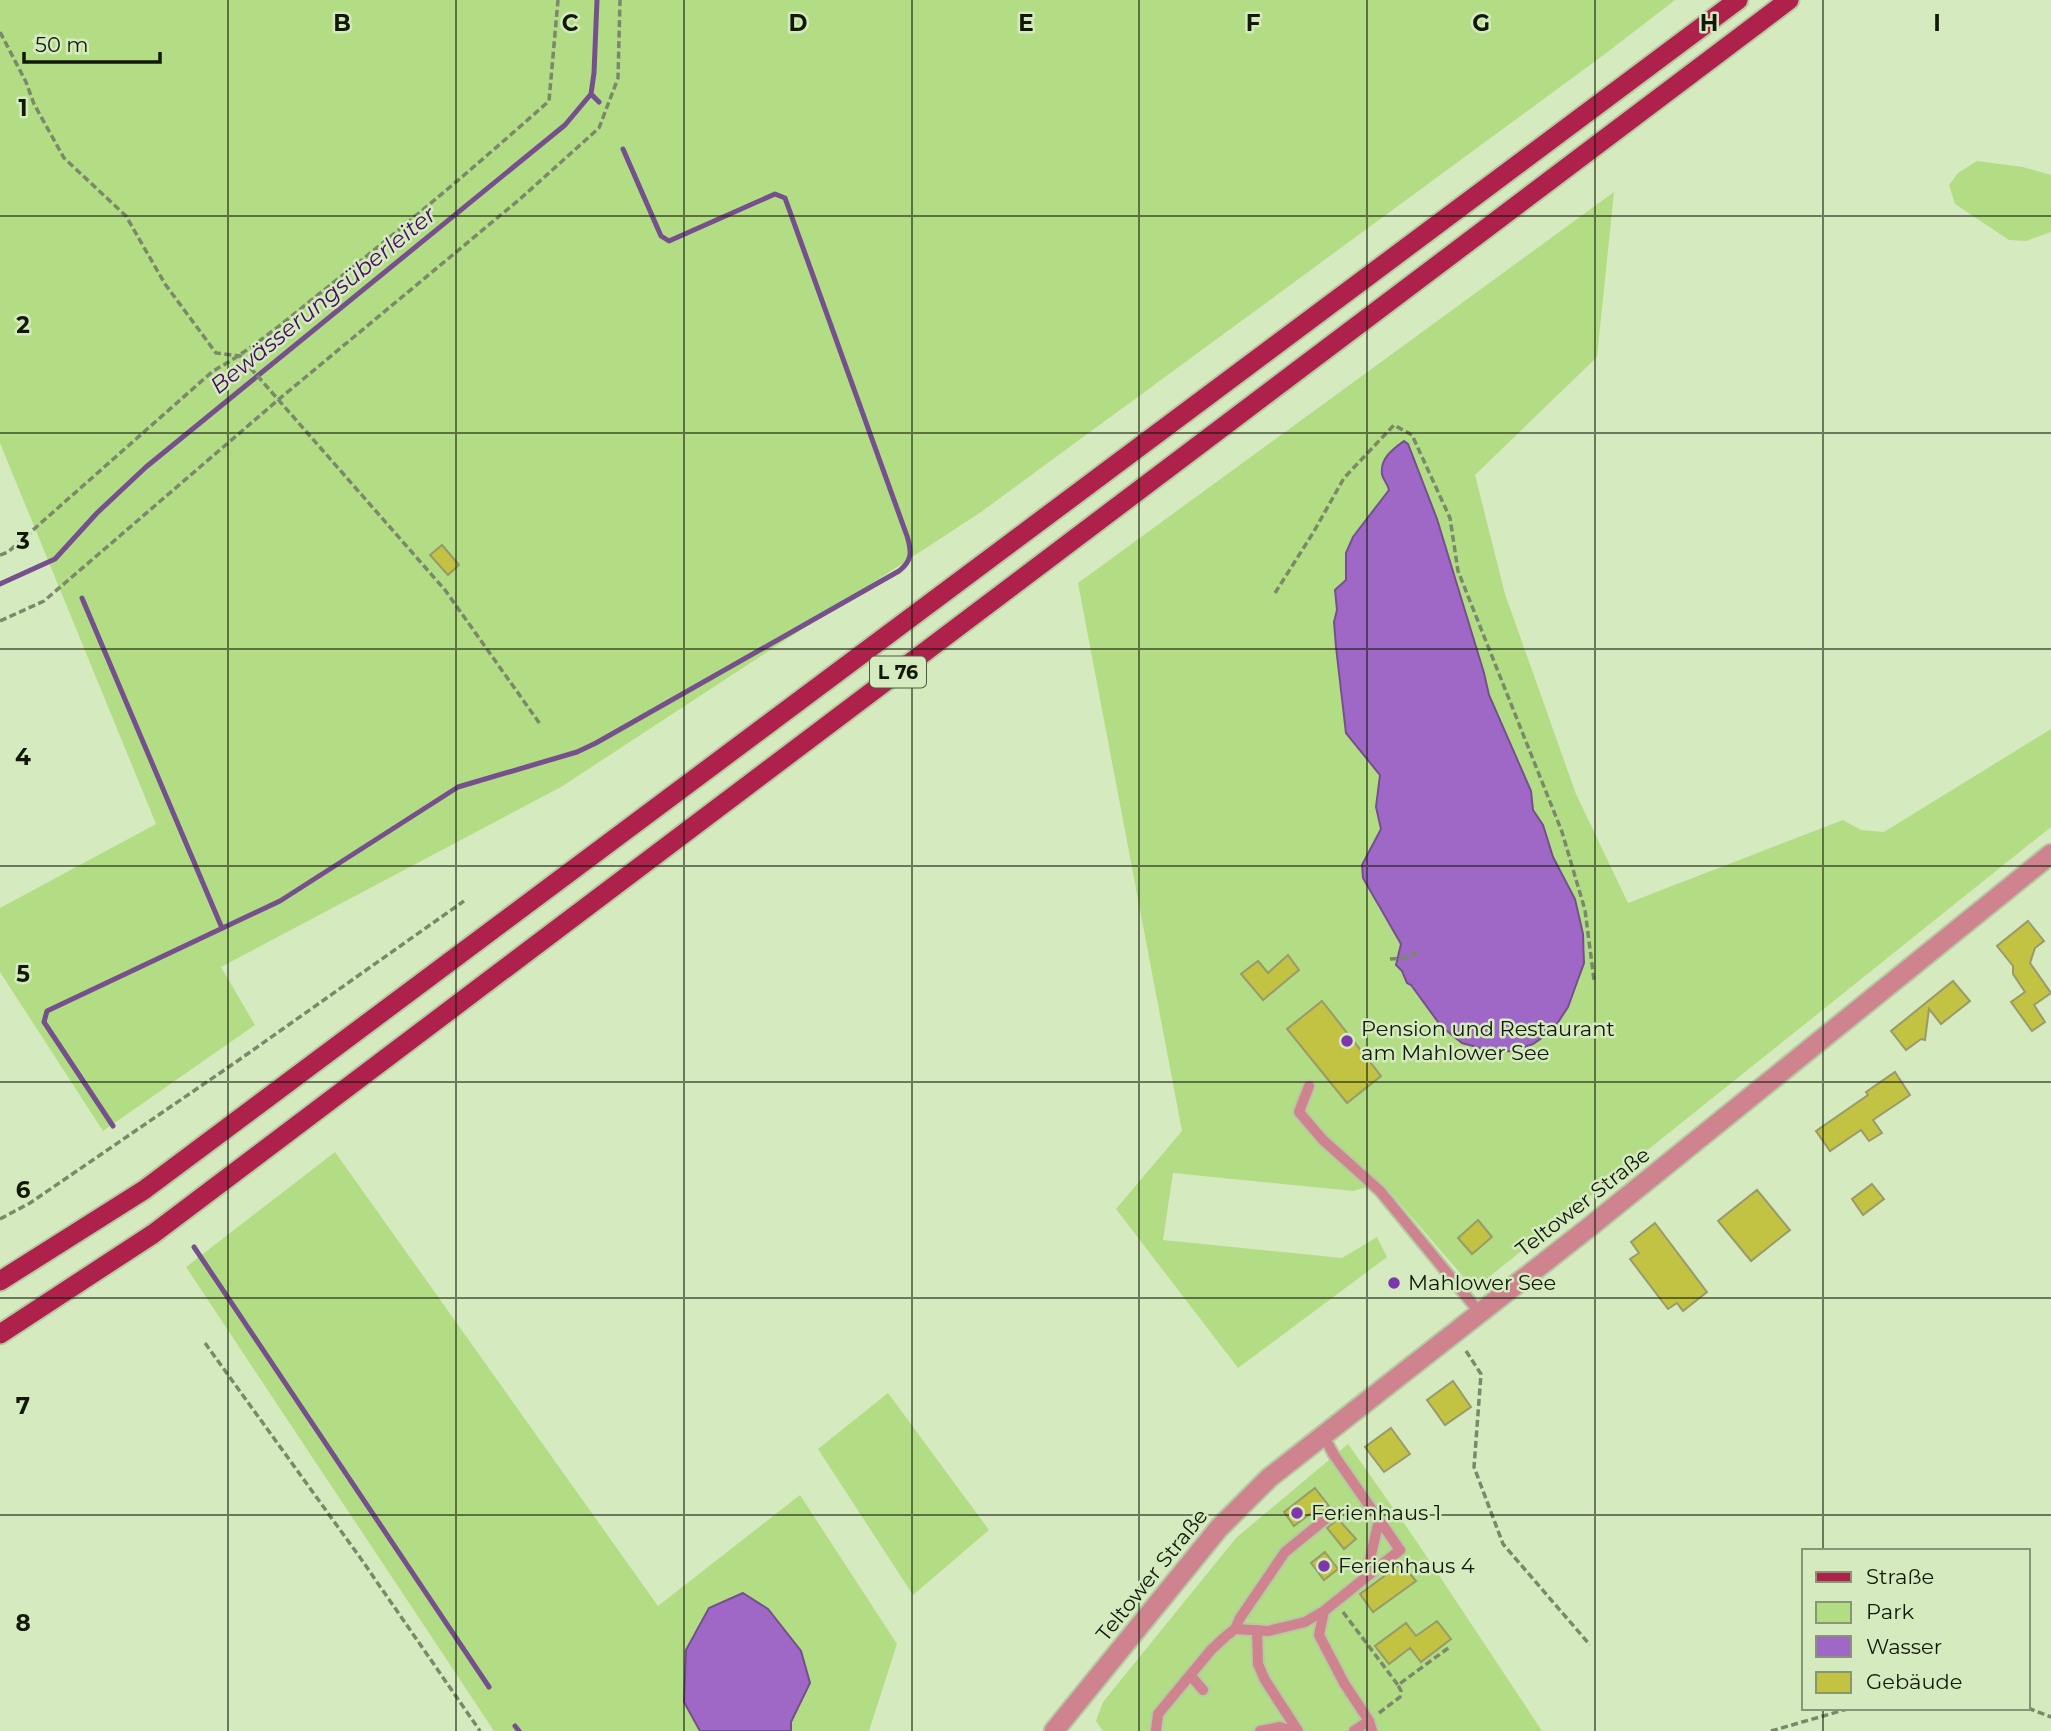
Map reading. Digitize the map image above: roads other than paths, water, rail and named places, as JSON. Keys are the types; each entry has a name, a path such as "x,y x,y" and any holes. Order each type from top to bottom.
{"main road":[{"name":"L 76","path":"0,1280 144,1190 1738,0"},
{"name":"L 76","path":"0,1334 153,1234 1789,0"}],"street":[{"name":"Teltower Straße","path":"1054,1731 1219,1528 1269,1478 1480,1313 2050,856"}],"lane":[{"path":"1308,1086 1299,1112 1323,1140 1380,1191 1480,1313"},
{"path":"1236,1629 1268,1631 1305,1622 1324,1611 1400,1550 1323,1435"},
{"path":"1156,1731 1158,1714 1211,1650 1236,1629 1240,1618 1285,1552 1333,1513"},
{"path":"1366,1577 1379,1520"},
{"path":"1324,1611 1319,1635 1370,1726 1354,1731"},
{"path":"1257,1630 1258,1664 1265,1680 1298,1731"},
{"path":"1190,1675 1203,1690"},
{"path":"1259,1731 1280,1727 1292,1731"}],"water":[{"path":"1404,441 1408,444 1437,519 1489,695 1531,791 1533,810 1543,825 1553,857 1575,899 1583,934 1584,963 1568,1007 1553,1030 1533,1044 1513,1051 1495,1052 1462,1043 1441,1026 1396,965 1401,944 1363,878 1362,865 1381,829 1376,807 1380,775 1346,733 1334,622 1337,610 1335,590 1346,580 1346,553 1353,537 1389,490 1382,474 1383,463 1388,454"},
{"path":"743,1593 768,1609 801,1651 810,1683 791,1722 791,1731 700,1731 684,1702 686,1650 709,1608"}],"waterway":[{"name":"Bewässerungsüberleiter","path":"0,584 55,559 97,513 146,467 565,125 591,94 597,0"},
{"path":"591,94 599,102"},
{"path":"113,1126 44,1022 47,1011 280,901 458,787 577,752 596,743 899,571 909,560 907,536 785,198 775,194 669,241 661,236 623,149"},
{"path":"82,598 222,928"},
{"path":"194,1247 489,1687"},
{"path":"515,1726 519,1731"}],"place":[{"name":"Pension und Restaurant am Mahlower See","path":"1347,1041"},
{"name":"Mahlower See","path":"1394,1283"},
{"name":"Ferienhaus 1","path":"1297,1513"},
{"name":"Ferienhaus 4","path":"1324,1566"}]}
